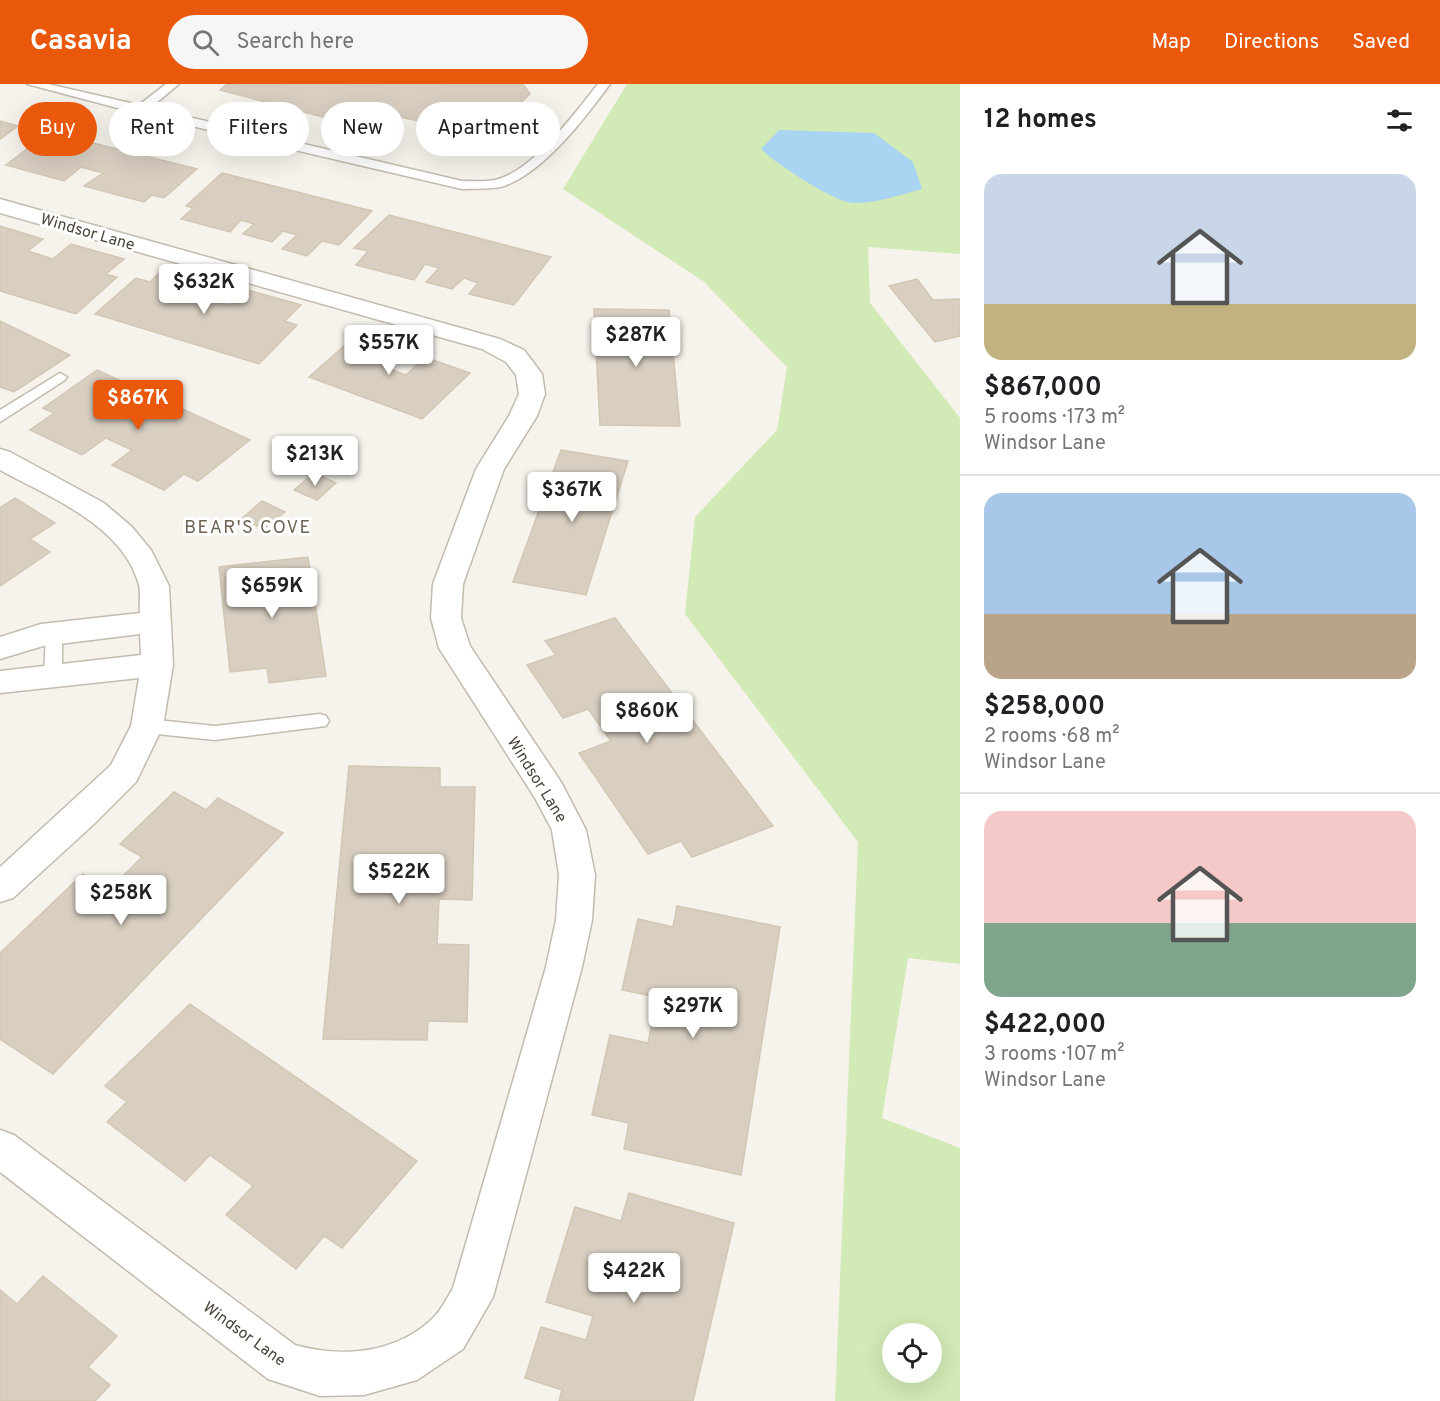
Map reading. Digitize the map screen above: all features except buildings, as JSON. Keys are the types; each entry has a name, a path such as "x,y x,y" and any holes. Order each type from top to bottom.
{"street":[{"name":"Windsor Lane","path":"0,206 491,344 515,356 529,374 532,394 523,416 490,469 448,584 446,618 455,648 549,791 569,830 577,875 574,920 564,967 472,1297 448,1334 401,1365 364,1373 320,1374 284,1364 0,1148"},
{"path":"0,458 94,510 122,534 141,557 154,586 157,665 147,726 123,772 82,815 0,888"},
{"path":"0,648 54,634 155,622"},
{"path":"0,682 157,665"}],"lane":[{"path":"33,84 109,102"},
{"path":"151,102 173,84"},
{"path":"195,123 462,185 500,183 520,174 565,131 604,84"},
{"path":"0,417 60,377"},
{"path":"53,676 54,634"},
{"path":"147,726 215,734 320,721"}],"green space":[{"path":"627,84 960,84 960,254 868,247 870,303 960,418 960,964 908,958 882,1118 960,1148 960,1401 835,1401 858,842 685,614 695,517 777,430 787,367 703,281 563,189"}],"water":[{"path":"779,130 874,133 913,162 922,189 863,203 833,197 792,172 761,149"}],"district":[{"name":"BEAR'S COVE","path":"248,527"}]}
